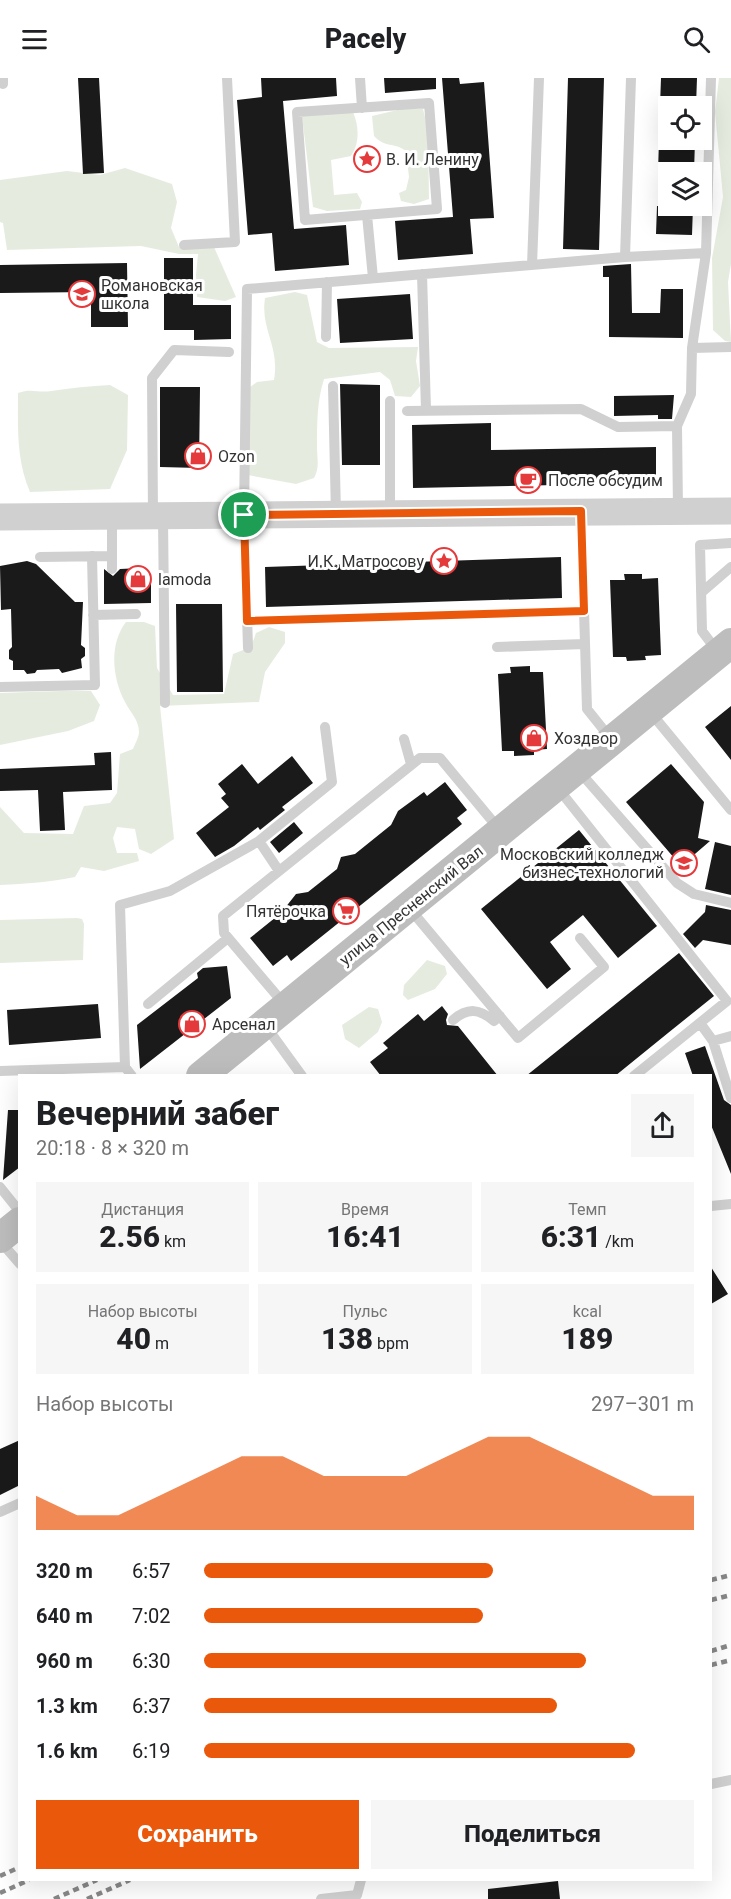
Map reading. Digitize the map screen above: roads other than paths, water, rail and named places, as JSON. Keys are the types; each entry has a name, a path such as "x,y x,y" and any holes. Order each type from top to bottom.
{"main road":[{"name":"улица Пресненский Вал","path":"203,1074 613,742 725,648"},
{"path":"0,1240 18,1224"}],"street":[{"path":"0,518 731,511"}],"lane":[{"path":"184,245 235,242 228,78"},
{"path":"360,78 362,108"},
{"path":"532,265 539,78"},
{"path":"625,257 632,78"},
{"path":"678,510 677,426 691,394 692,348 706,253 711,78"},
{"path":"429,103 437,209 305,220 297,112 362,108 429,103"},
{"path":"367,215 373,278"},
{"path":"248,648 244,515 247,289 625,257 706,253"},
{"path":"422,274 426,410"},
{"path":"326,337 327,282"},
{"path":"692,348 731,347"},
{"path":"165,703 152,378 174,350 230,352"},
{"path":"333,386 336,514"},
{"path":"390,401 390,513"},
{"path":"407,411 581,409 618,427 677,426"},
{"path":"581,511 587,709 613,742"},
{"path":"112,516 112,569"},
{"path":"725,648 702,631 700,545 731,543"},
{"path":"0,687 95,685 92,556"},
{"path":"40,557 112,556"},
{"path":"702,592 731,567"},
{"path":"247,621 584,611"},
{"path":"93,615 136,615"},
{"path":"497,646 585,644"},
{"path":"650,711 731,810"},
{"path":"0,1071 128,1071 120,905 170,891 259,841 332,782 325,727"},
{"path":"405,739 411,764"},
{"path":"301,1074 275,1015 224,933 223,916 420,758 440,758 501,832"},
{"path":"567,778 677,883 693,894 731,903"},
{"path":"567,778 727,1000 636,1074"},
{"path":"259,841 279,871"},
{"path":"408,907 518,1038 604,967 580,938"},
{"path":"148,1004 228,938"},
{"path":"453,1020 470,1010 483,1011 494,1021 500,1016"},
{"path":"700,1023 713,1041 731,1098"},
{"path":"713,1041 731,1036"},
{"path":"0,1187 18,1210"},
{"path":"712,1206 731,1204"},
{"path":"0,1240 18,1262"},
{"path":"0,1512 18,1504"},
{"path":"712,1784 731,1780"},
{"path":"321,1899 357,1895 361,1881"}],"railway":[{"path":"712,1580 731,1575"},
{"path":"712,1600 731,1595"},
{"path":"712,1651 731,1645"},
{"path":"712,1665 731,1660"},
{"path":"0,1876 18,1868"},
{"path":"0,1893 27,1881"},
{"path":"54,1899 95,1881"},
{"path":"87,1899 128,1881"}],"place":[{"name":"В. И. Ленину","path":"367,159"},
{"name":"Романовская школа","path":"82,294"},
{"name":"Ozon","path":"198,456"},
{"name":"После обсудим","path":"528,480"},
{"name":"И.К. Матросову","path":"444,561"},
{"name":"lamoda","path":"138,579"},
{"name":"Хоздвор","path":"534,738"},
{"name":"Московский колледж бизнес-технологий","path":"684,863"},
{"name":"Пятёрочка","path":"346,911"},
{"name":"Арсенал","path":"192,1024"}]}
